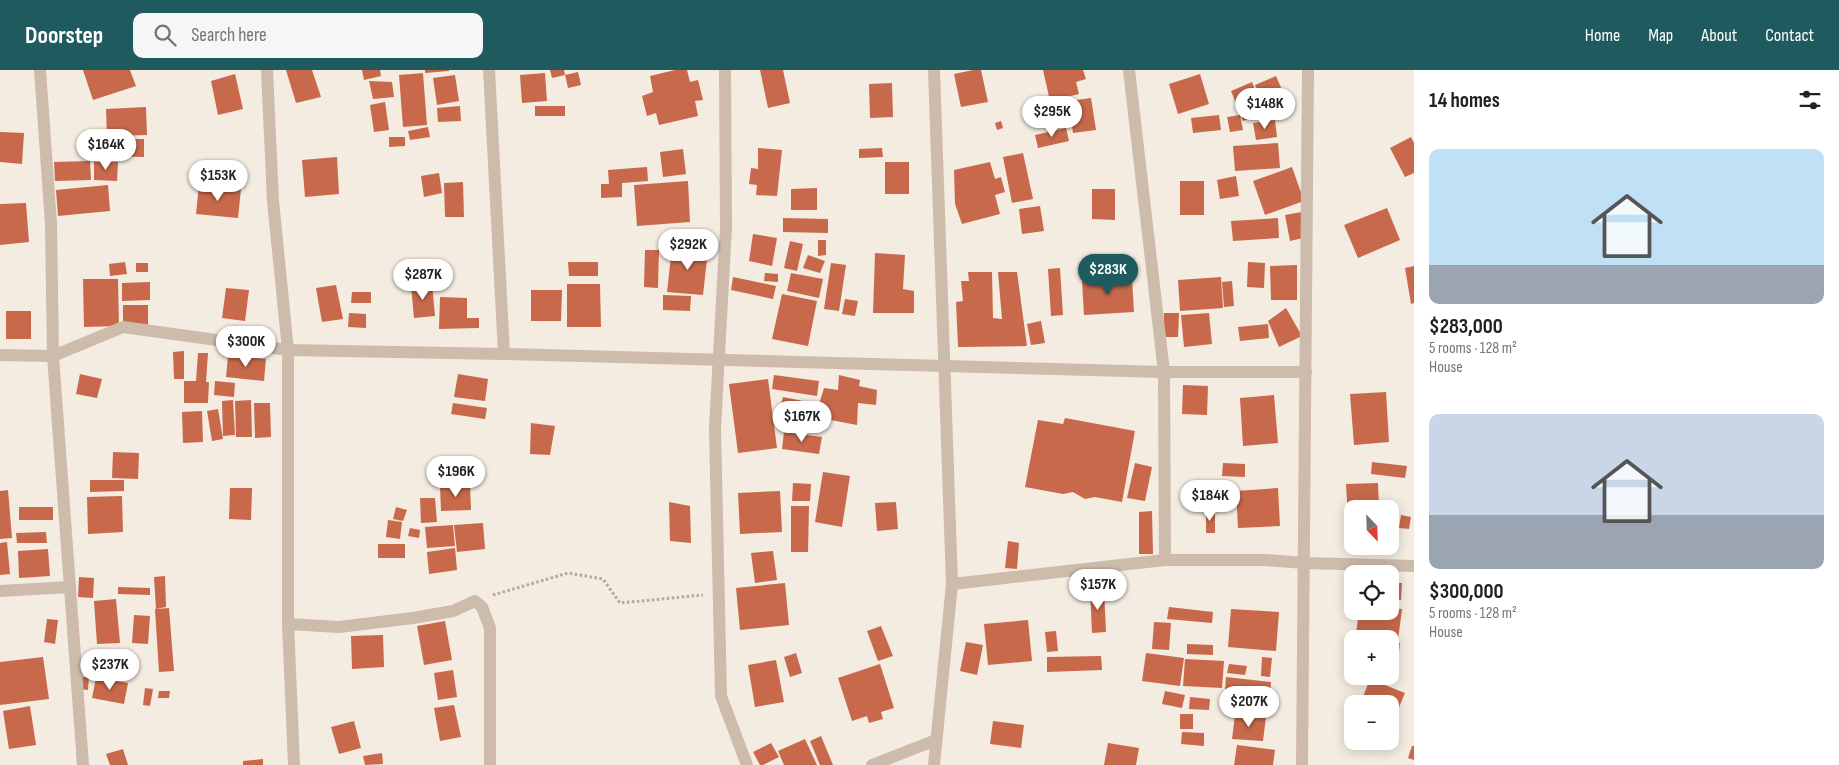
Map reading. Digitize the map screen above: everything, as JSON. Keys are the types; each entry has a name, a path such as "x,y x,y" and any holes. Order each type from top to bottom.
{"street":[{"path":"40,70 51,224 53,356 83,765"},
{"path":"267,70 273,201 288,350 288,624 294,765"},
{"path":"489,70 504,354"},
{"path":"725,70 726,226 715,428 721,696 747,765"},
{"path":"934,70 952,584 934,765"},
{"path":"1129,70 1164,372 1164,560"},
{"path":"1302,765 1308,70"},
{"path":"0,355 53,356 124,327 288,350 1164,372 1306,372"},
{"path":"952,584 1164,560 1265,560 1414,566"},
{"path":"0,591 70,587"},
{"path":"288,624 339,627 413,618 452,611 476,600 482,607 490,628 490,765"},
{"path":"872,765 936,740"}],"path":[{"path":"476,600 568,573 603,579 620,603 719,593"}],"building":[{"path":"83,70 130,70 136,86 93,100"},
{"path":"286,70 312,70 321,97 296,103"},
{"path":"362,70 380,70 381,76 364,80"},
{"path":"425,70 449,70 449,71 425,73"},
{"path":"550,70 564,70 565,75 552,78"},
{"path":"675,70 687,70 690,82 698,80 703,100 695,101 698,116 659,125 656,113 647,116 642,96 653,92 650,76"},
{"path":"760,70 783,70 790,103 768,108"},
{"path":"981,70 988,102 961,107 954,74"},
{"path":"1043,70 1083,70 1086,79 1076,82 1079,94 1050,101"},
{"path":"578,72 581,85 568,88 565,75"},
{"path":"423,73 427,125 403,127 399,75"},
{"path":"545,73 547,101 522,103 520,75"},
{"path":"235,74 243,109 218,115 211,81"},
{"path":"1200,74 1209,104 1178,114 1169,84"},
{"path":"455,75 459,101 437,105 433,78"},
{"path":"1276,76 1288,104 1268,113 1255,85"},
{"path":"369,81 392,82 394,97 373,99"},
{"path":"1252,82 1264,113 1243,121 1231,91"},
{"path":"892,83 893,117 870,118 869,84"},
{"path":"1091,98 1096,130 1073,133 1069,101"},
{"path":"385,102 389,130 374,132 370,105"},
{"path":"460,106 461,121 438,122 437,108"},
{"path":"535,106 565,106 565,116 535,116"},
{"path":"146,107 147,135 107,136 106,109"},
{"path":"1219,115 1221,130 1193,133 1191,118"},
{"path":"1240,115 1243,130 1230,132 1227,117"},
{"path":"1275,120 1277,137 1256,140 1253,123"},
{"path":"1001,121 1003,128 997,130 995,123"},
{"path":"428,127 430,137 410,140 408,131"},
{"path":"1066,128 1069,141 1038,148 1035,135"},
{"path":"0,132 24,133 22,164 0,162"},
{"path":"389,137 405,137 405,146 389,147"},
{"path":"1411,137 1414,143 1414,173 1405,177 1390,148"},
{"path":"104,139 144,139 144,157 104,156"},
{"path":"1278,143 1280,168 1235,171 1233,146"},
{"path":"758,148 782,150 777,196 756,195 757,185 749,184 751,168 758,169"},
{"path":"882,148 883,157 859,158 859,149"},
{"path":"683,149 686,174 663,177 660,152"},
{"path":"1023,153 1033,199 1012,203 1003,157"},
{"path":"337,157 339,194 305,197 302,160"},
{"path":"90,161 91,180 55,181 54,162"},
{"path":"94,162 118,162 117,181 94,180"},
{"path":"885,162 909,162 909,194 885,194"},
{"path":"990,162 995,179 1001,177 1005,192 995,195 1000,214 962,224 955,204 954,170"},
{"path":"647,167 648,181 622,183 622,197 601,198 601,184 609,184 608,170"},
{"path":"1292,167 1304,201 1265,215 1253,181"},
{"path":"439,173 442,193 424,197 421,176"},
{"path":"1236,176 1239,196 1220,199 1217,180"},
{"path":"688,181 690,222 637,226 634,185"},
{"path":"1180,181 1204,181 1204,215 1180,215"},
{"path":"463,182 464,217 445,217 444,183"},
{"path":"108,185 110,211 58,216 56,190"},
{"path":"199,185 241,189 238,218 196,214"},
{"path":"817,188 817,210 791,210 791,189"},
{"path":"1092,189 1115,189 1115,220 1092,219"},
{"path":"26,203 29,242 0,245 0,204"},
{"path":"1040,206 1044,231 1022,234 1019,209"},
{"path":"1387,208 1400,240 1358,258 1344,225"},
{"path":"1307,211 1312,236 1290,241 1285,215"},
{"path":"783,218 828,219 828,233 783,232"},
{"path":"1278,218 1279,238 1233,241 1231,221"},
{"path":"753,234 777,238 772,266 749,261"},
{"path":"818,240 826,240 826,255 818,256"},
{"path":"790,241 803,244 797,271 784,268"},
{"path":"672,247 708,250 703,295 667,292"},
{"path":"645,250 659,250 658,288 644,287"},
{"path":"875,253 905,255 903,289 914,291 914,313 873,313"},
{"path":"808,255 825,261 820,273 803,268"},
{"path":"125,262 127,274 110,276 109,264"},
{"path":"418,262 421,268 415,272 412,266"},
{"path":"568,262 598,262 598,276 569,276"},
{"path":"1248,262 1265,263 1264,288 1247,287"},
{"path":"136,263 148,263 148,272 136,272"},
{"path":"831,263 846,265 839,311 824,309"},
{"path":"1297,265 1297,300 1271,300 1270,266"},
{"path":"1414,266 1414,303 1411,304 1405,268"},
{"path":"1060,268 1063,315 1051,316 1048,269"},
{"path":"968,272 992,272 993,318 1002,319 998,272 1017,272 1027,346 958,347 956,302 963,301 961,281 969,281"},
{"path":"765,273 778,274 778,282 764,281"},
{"path":"791,273 823,279 819,298 787,291"},
{"path":"733,277 776,286 773,299 731,290"},
{"path":"1221,277 1223,308 1180,311 1178,280"},
{"path":"1132,278 1134,312 1084,315 1082,281"},
{"path":"83,279 118,279 119,326 84,327"},
{"path":"1232,281 1234,306 1224,307 1222,282"},
{"path":"150,282 150,300 122,301 122,283"},
{"path":"432,283 435,316 414,318 411,286"},
{"path":"567,284 600,284 601,327 567,327"},
{"path":"336,285 343,319 322,322 316,288"},
{"path":"226,288 249,290 245,321 222,318"},
{"path":"531,290 562,290 561,321 531,321"},
{"path":"352,292 371,292 371,303 351,303"},
{"path":"782,294 817,301 808,346 772,339"},
{"path":"663,295 691,296 690,311 663,310"},
{"path":"440,297 467,298 467,318 479,318 479,328 439,329"},
{"path":"845,299 858,301 855,316 842,314"},
{"path":"123,305 148,305 148,325 123,325"},
{"path":"1286,308 1302,336 1279,347 1268,321"},
{"path":"6,311 31,311 31,339 6,339"},
{"path":"349,313 366,314 366,328 348,327"},
{"path":"1164,313 1179,313 1178,337 1163,337"},
{"path":"1209,313 1212,344 1184,347 1181,315"},
{"path":"1041,321 1045,343 1031,345 1027,324"},
{"path":"1268,324 1269,338 1240,341 1238,327"},
{"path":"184,351 184,379 174,379 173,352"},
{"path":"198,353 208,353 206,382 209,382 208,403 184,403 184,381 196,381"},
{"path":"228,356 266,359 264,381 226,377"},
{"path":"80,374 102,379 97,398 76,394"},
{"path":"458,374 488,379 485,401 454,397"},
{"path":"774,375 819,381 817,396 772,389"},
{"path":"839,375 860,380 859,386 877,390 876,405 858,403 857,425 815,417 824,388 838,390"},
{"path":"768,379 777,448 738,453 729,384"},
{"path":"215,381 235,383 234,397 214,395"},
{"path":"1183,385 1208,386 1207,415 1182,414"},
{"path":"1386,392 1389,442 1354,445 1350,394"},
{"path":"1274,395 1278,443 1243,446 1240,398"},
{"path":"783,397 813,403 808,427 777,420"},
{"path":"233,400 235,435 223,436 222,401"},
{"path":"251,400 252,437 236,437 235,401"},
{"path":"254,403 270,403 271,437 255,438"},
{"path":"453,403 487,408 485,419 451,414"},
{"path":"218,409 223,439 212,441 207,411"},
{"path":"202,411 203,442 183,443 182,412"},
{"path":"1065,418 1135,431 1122,502 1095,497 1085,499 1073,492 1063,494 1025,487 1038,420 1063,424"},
{"path":"531,423 555,426 550,455 530,454"},
{"path":"784,432 822,437 819,454 782,449"},
{"path":"113,452 139,453 138,479 112,478"},
{"path":"437,462 470,463 469,481 436,480"},
{"path":"1372,462 1407,466 1405,478 1371,474"},
{"path":"1135,463 1152,467 1145,501 1127,498"},
{"path":"1223,463 1245,464 1245,477 1222,476"},
{"path":"823,472 850,476 842,527 815,522"},
{"path":"90,480 124,480 124,491 90,492"},
{"path":"793,483 811,484 810,501 792,501"},
{"path":"1378,483 1379,500 1347,500 1346,484"},
{"path":"470,485 471,510 441,511 440,486"},
{"path":"230,488 252,488 251,520 229,519"},
{"path":"1278,488 1280,526 1238,528 1236,491"},
{"path":"8,490 12,538 0,539 0,491"},
{"path":"780,491 782,532 740,534 738,493"},
{"path":"122,496 123,532 88,534 87,497"},
{"path":"420,498 435,498 437,522 421,523"},
{"path":"669,502 690,506 691,543 670,541"},
{"path":"896,502 898,529 877,531 875,503"},
{"path":"791,506 809,506 808,552 791,552"},
{"path":"19,507 53,507 53,520 19,520"},
{"path":"396,507 407,510 403,521 393,519"},
{"path":"1152,511 1153,554 1139,554 1139,512"},
{"path":"1206,512 1215,512 1215,533 1206,533"},
{"path":"1401,515 1411,517 1409,529 1399,528"},
{"path":"388,520 402,522 400,539 386,537"},
{"path":"483,523 485,549 457,552 454,525"},
{"path":"453,525 455,546 427,548 425,527"},
{"path":"410,528 420,530 419,538 408,536"},
{"path":"46,532 47,543 17,543 16,533"},
{"path":"1008,541 1019,543 1017,569 1005,568"},
{"path":"7,542 10,574 0,575 0,543"},
{"path":"378,544 405,544 405,558 378,558"},
{"path":"455,548 457,570 429,574 427,552"},
{"path":"48,549 50,576 19,578 18,551"},
{"path":"773,551 777,580 755,583 751,553"},
{"path":"165,576 166,607 156,609 154,577"},
{"path":"79,577 94,578 93,598 78,597"},
{"path":"785,583 789,625 740,630 736,588"},
{"path":"1399,583 1402,583 1401,600 1399,600"},
{"path":"118,587 150,588 150,595 118,594"},
{"path":"1090,590 1104,590 1106,632 1092,633"},
{"path":"116,599 120,643 97,644 94,601"},
{"path":"1169,607 1213,612 1212,623 1167,619"},
{"path":"169,608 174,671 159,672 155,609"},
{"path":"1231,609 1279,612 1276,651 1228,647"},
{"path":"1399,609 1402,609 1399,632 1399,630 1357,630 1358,620 1399,620"},
{"path":"134,615 150,616 148,644 132,643"},
{"path":"47,619 58,620 55,644 44,642"},
{"path":"1028,620 1032,661 988,665 984,624"},
{"path":"445,621 452,660 424,665 417,626"},
{"path":"1154,622 1171,623 1169,650 1152,649"},
{"path":"881,626 893,656 878,661 867,631"},
{"path":"1056,631 1058,651 1047,652 1045,632"},
{"path":"383,635 384,667 352,669 351,636"},
{"path":"966,642 983,645 977,675 960,671"},
{"path":"1187,644 1213,645 1213,655 1187,654"},
{"path":"796,653 802,673 790,677 784,657"},
{"path":"1146,653 1184,658 1180,686 1142,681"},
{"path":"1101,656 1102,670 1047,672 1047,657"},
{"path":"43,657 49,699 0,705 0,662"},
{"path":"1262,657 1272,658 1270,677 1261,676"},
{"path":"1185,659 1224,661 1222,688 1183,686"},
{"path":"776,660 784,702 755,707 748,665"},
{"path":"880,664 894,708 881,712 883,719 869,723 867,716 852,721 838,678"},
{"path":"1229,664 1247,666 1245,675 1227,673"},
{"path":"453,670 457,697 438,700 434,673"},
{"path":"80,677 89,677 88,690 79,689"},
{"path":"1226,677 1271,682 1270,695 1225,691"},
{"path":"96,678 128,683 124,704 92,698"},
{"path":"1368,685 1385,685 1405,693 1399,707 1399,695 1364,695"},
{"path":"145,688 153,689 150,706 143,705"},
{"path":"159,691 170,691 169,698 158,698"},
{"path":"1165,691 1185,695 1182,708 1162,704"},
{"path":"1190,697 1210,699 1209,710 1189,709"},
{"path":"454,705 461,737 440,741 434,708"},
{"path":"30,706 36,745 9,749 3,711"},
{"path":"1180,714 1193,714 1193,729 1180,729"},
{"path":"1235,715 1266,717 1263,741 1232,739"},
{"path":"354,721 361,748 339,754 331,727"},
{"path":"993,721 1024,725 1021,748 990,744"},
{"path":"1182,732 1204,733 1204,746 1181,744"},
{"path":"821,736 833,765 820,765 810,741"},
{"path":"805,739 817,765 784,765 778,751"},
{"path":"771,743 779,757 760,765 753,752"},
{"path":"1108,743 1139,748 1136,765 1104,765"},
{"path":"1237,745 1275,750 1273,765 1234,765"},
{"path":"1412,746 1414,746 1414,760 1408,758"},
{"path":"123,749 128,765 110,765 106,754"},
{"path":"382,753 383,764 365,765 363,756"},
{"path":"263,759 263,765 243,765 243,761"}]}
